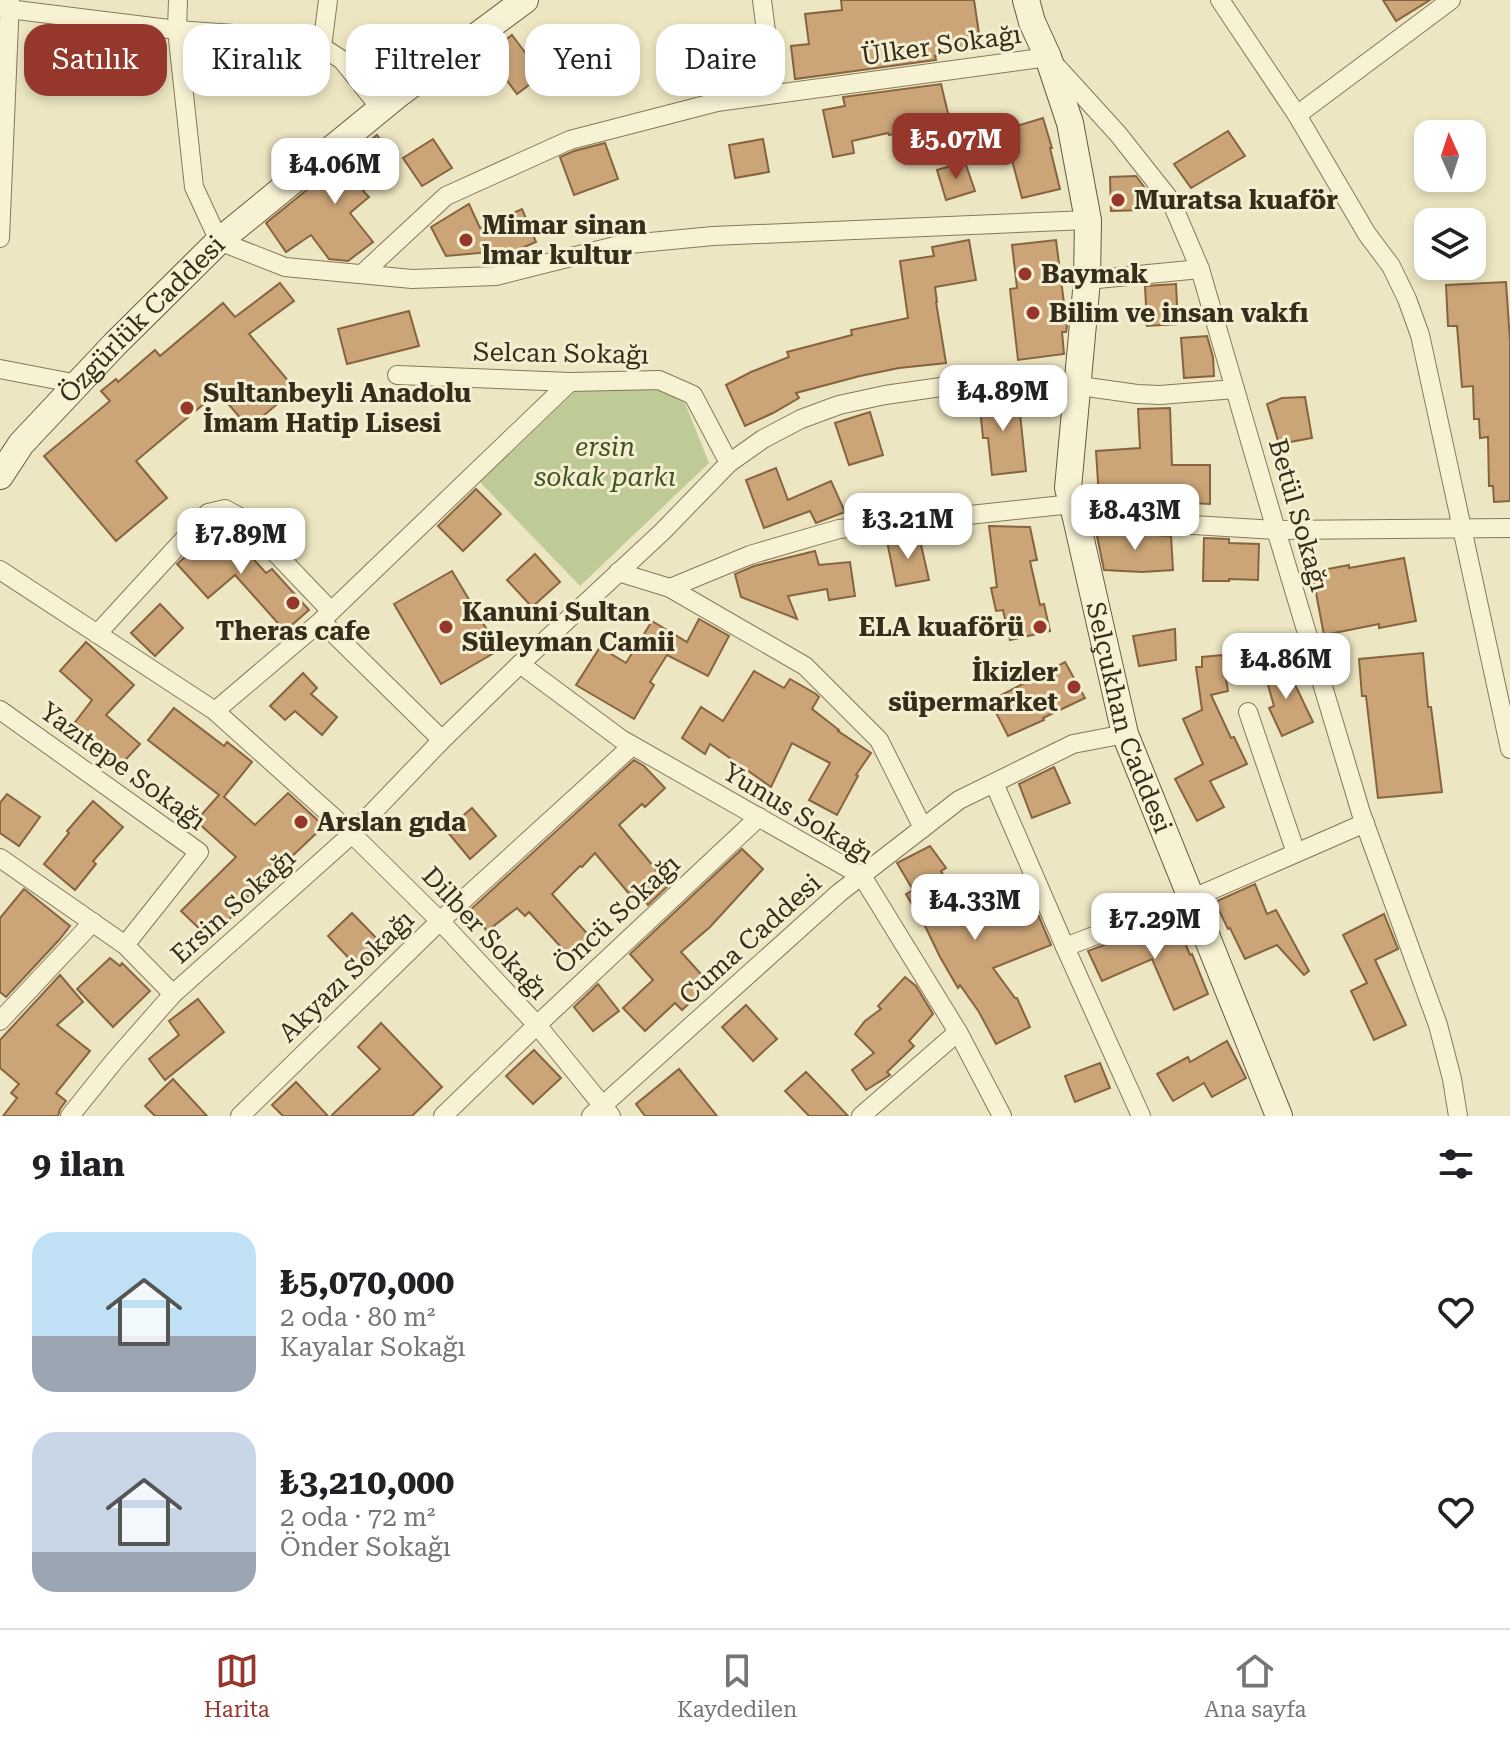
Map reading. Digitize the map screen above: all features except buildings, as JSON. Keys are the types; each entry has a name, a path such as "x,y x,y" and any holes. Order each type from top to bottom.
{"street":[{"path":"178,0 177,30 194,187 219,241 285,267 412,279 496,276 619,245 713,236 1088,220"},
{"path":"325,24 328,0"},
{"path":"762,0 765,24"},
{"name":"Selçukhan Caddesi","path":"1016,0 1029,11 1070,123 1088,220 1087,280 1068,488 1125,734 1279,1116"},
{"path":"1220,0 1297,115 1367,234 1391,266 1407,299 1420,335 1510,749"},
{"path":"1297,115 1451,0"},
{"name":"Özgürlük Caddesi","path":"0,476 21,444 219,241 513,4"},
{"path":"0,238 6,6 183,30"},
{"path":"330,52 342,60 381,109"},
{"name":"Ülker Sokağı","path":"785,93 1048,57"},
{"name":"Betül Sokağı","path":"1048,57 1118,134 1171,201 1200,269 1365,823 1438,1025 1458,1116"},
{"name":"Ülker Sokağı","path":"362,274 446,196 570,140 717,102 760,96"},
{"path":"1087,280 1200,269"},
{"path":"0,369 78,384"},
{"name":"Selcan Sokağı","path":"397,375 570,382 659,380 693,395 729,463"},
{"name":"Ersin Sokağı","path":"70,1116 173,994 352,834 442,740 662,532 729,463 775,432 839,405 997,379 1037,380 1160,395 1235,389"},
{"path":"215,711 326,616 570,382"},
{"path":"97,634 208,513 225,509 242,518 326,616 442,740"},
{"path":"670,588 750,555 839,529 1074,511 1276,530 1510,528"},
{"name":"Dilber Sokağı","path":"0,570 215,711 352,834 440,921 537,1025 601,1113"},
{"path":"618,572 670,588 805,666 879,740 923,828"},
{"name":"Yunus Sokağı","path":"520,664 632,746 862,876 958,1032 1002,1116"},
{"name":"Yazıtepe Sokağı","path":"0,710 199,852 125,945"},
{"path":"1248,712 1296,853"},
{"name":"Cuma Caddesi","path":"601,1113 839,893 959,800 1073,744 1125,734"},
{"name":"Akyazı Sokağı","path":"240,1116 440,921 632,746"},
{"path":"994,783 1141,1116"},
{"name":"Öncü Sokağı","path":"443,1116 759,817"},
{"path":"1065,947 1191,899 1365,823"},
{"path":"0,858 125,945 173,994"},
{"path":"0,1021 93,922"},
{"path":"861,1116 958,1032"}],"green space":[{"name":"ersin sokak parkı","path":"660,389 685,403 709,463 580,586 480,482 577,390"}],"place":[{"name":"Muratsa kuaför","path":"1118,200"},
{"name":"Mimar sinan lmar kultur","path":"466,240"},
{"name":"Baymak","path":"1025,274"},
{"name":"Bilim ve insan vakfı","path":"1033,313"},
{"name":"Sultanbeyli Anadolu İmam Hatip Lisesi","path":"187,408"},
{"name":"Theras cafe","path":"293,603"},
{"name":"Kanuni Sultan Süleyman Camii","path":"446,627"},
{"name":"ELA kuaförü","path":"1040,627"},
{"name":"İkizler süpermarket","path":"1074,687"},
{"name":"Arslan gıda","path":"301,822"}]}
